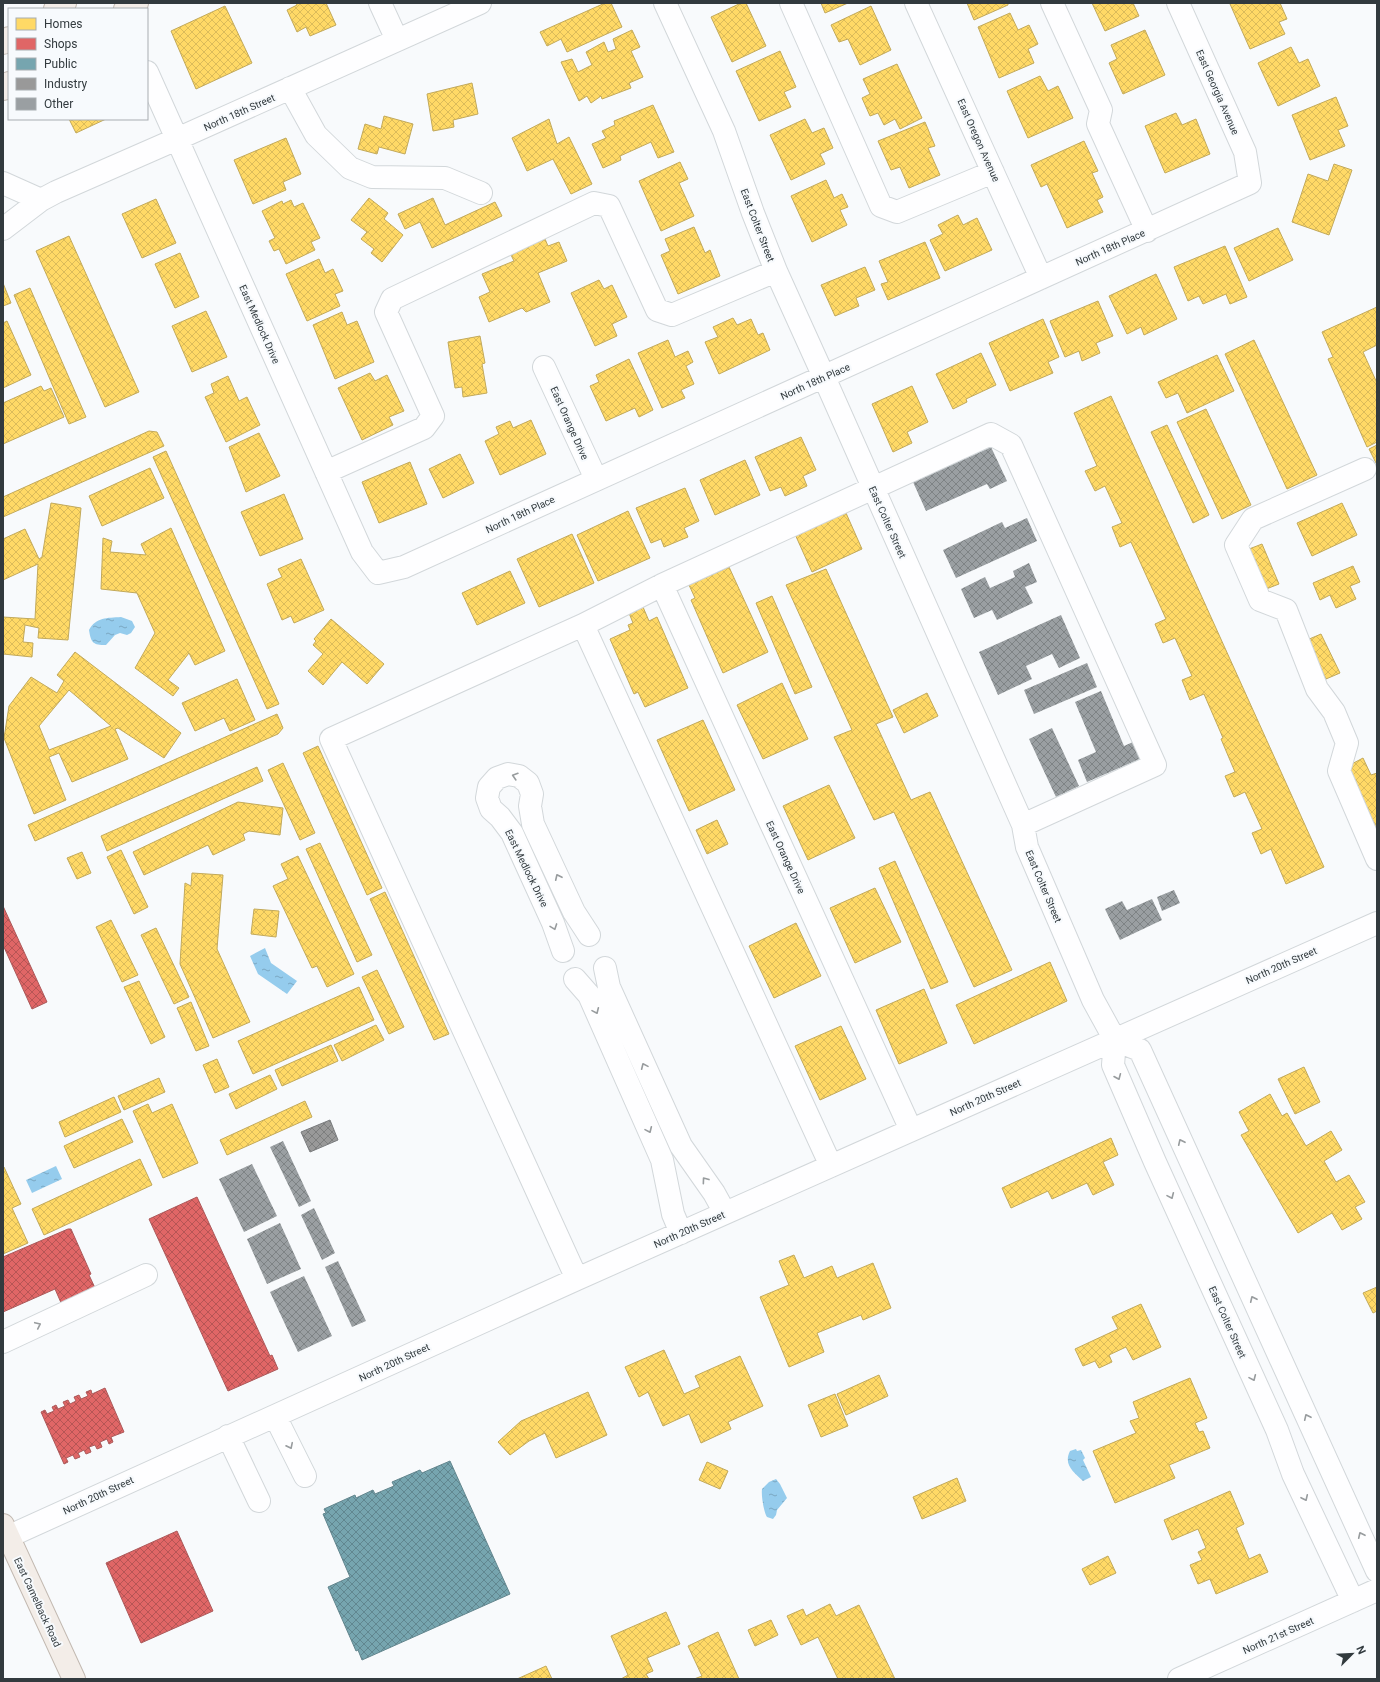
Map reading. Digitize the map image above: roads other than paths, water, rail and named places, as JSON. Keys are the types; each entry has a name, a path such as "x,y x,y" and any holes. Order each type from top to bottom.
{"main road":[{"path":"127,8 137,3"},
{"name":"East Camelback Road","path":"5,1533 74,1679"}],"street":[{"path":"380,3 397,40"},
{"name":"North 18th Street","path":"3,228 41,200 56,192 480,3"},
{"name":"East Colter Street","path":"665,3 724,131 753,213 776,271 1023,825 1027,847 1093,1000 1115,1040 1113,1065 1155,1162 1277,1430 1294,1474 1352,1601"},
{"path":"791,3 881,206 897,212 993,172"},
{"name":"East Oregon Avenue","path":"916,3 1041,278"},
{"path":"1052,3 1101,110 1098,124 1147,231"},
{"name":"East Georgia Avenue","path":"1178,3 1245,152 1250,183"},
{"name":"East Medlock Drive","path":"148,74 362,552 378,573"},
{"path":"290,88 316,135 350,168 372,177 445,178 481,193"},
{"path":"3,183 41,200"},
{"name":"North 18th Place","path":"378,573 404,567 1250,183"},
{"path":"326,472 424,428 433,416 386,312 392,299 594,203 608,206 657,310 672,315 776,271"},
{"name":"East Orange Drive","path":"544,367 596,479"},
{"path":"577,1279 331,739 583,624 662,585 991,434 1011,445 1155,765 1023,825"},
{"path":"1365,469 1252,519 1236,545 1260,600 1286,610 1317,689 1334,712 1347,743 1339,771 1377,859"},
{"name":"East Orange Drive","path":"662,585 911,1130"},
{"path":"583,624 831,1166"},
{"name":"East Medlock Drive","path":"681,1232 674,1214 662,1160 590,995 568,974 564,968 562,961 563,951 553,923 512,833 500,817 491,809 487,798 489,787 496,778 508,774 519,776 528,783 532,794 530,806 533,824 574,912 589,935 601,943 605,948 607,955 605,968 609,987 681,1146 726,1213"},
{"name":"North 20th Street","path":"5,1533 275,1416 681,1232 1377,923"},
{"path":"563,951 570,941 576,937 589,935"},
{"path":"574,979 588,981 601,974 605,968"},
{"path":"1115,1040 1140,1050 1376,1587"},
{"path":"3,1342 146,1275"},
{"path":"275,1416 305,1476"},
{"path":"228,1436 259,1501"},
{"name":"North 21st Street","path":"1179,1679 1352,1601 1376,1587"}],"water":[{"path":"121,617 132,621 135,627 131,633 127,635 120,633 115,635 106,645 95,644 93,642 89,630 95,623 102,619"},
{"path":"265,948 271,963 297,981 287,994 258,974 250,956"},
{"path":"56,1166 62,1179 32,1193 26,1180"},
{"path":"1076,1449 1077,1451 1081,1450 1085,1458 1083,1460 1091,1477 1083,1481 1070,1468 1068,1460 1070,1451"},
{"path":"776,1479 787,1498 777,1510 773,1519 767,1517 766,1515 762,1500 762,1489 769,1482"}]}
